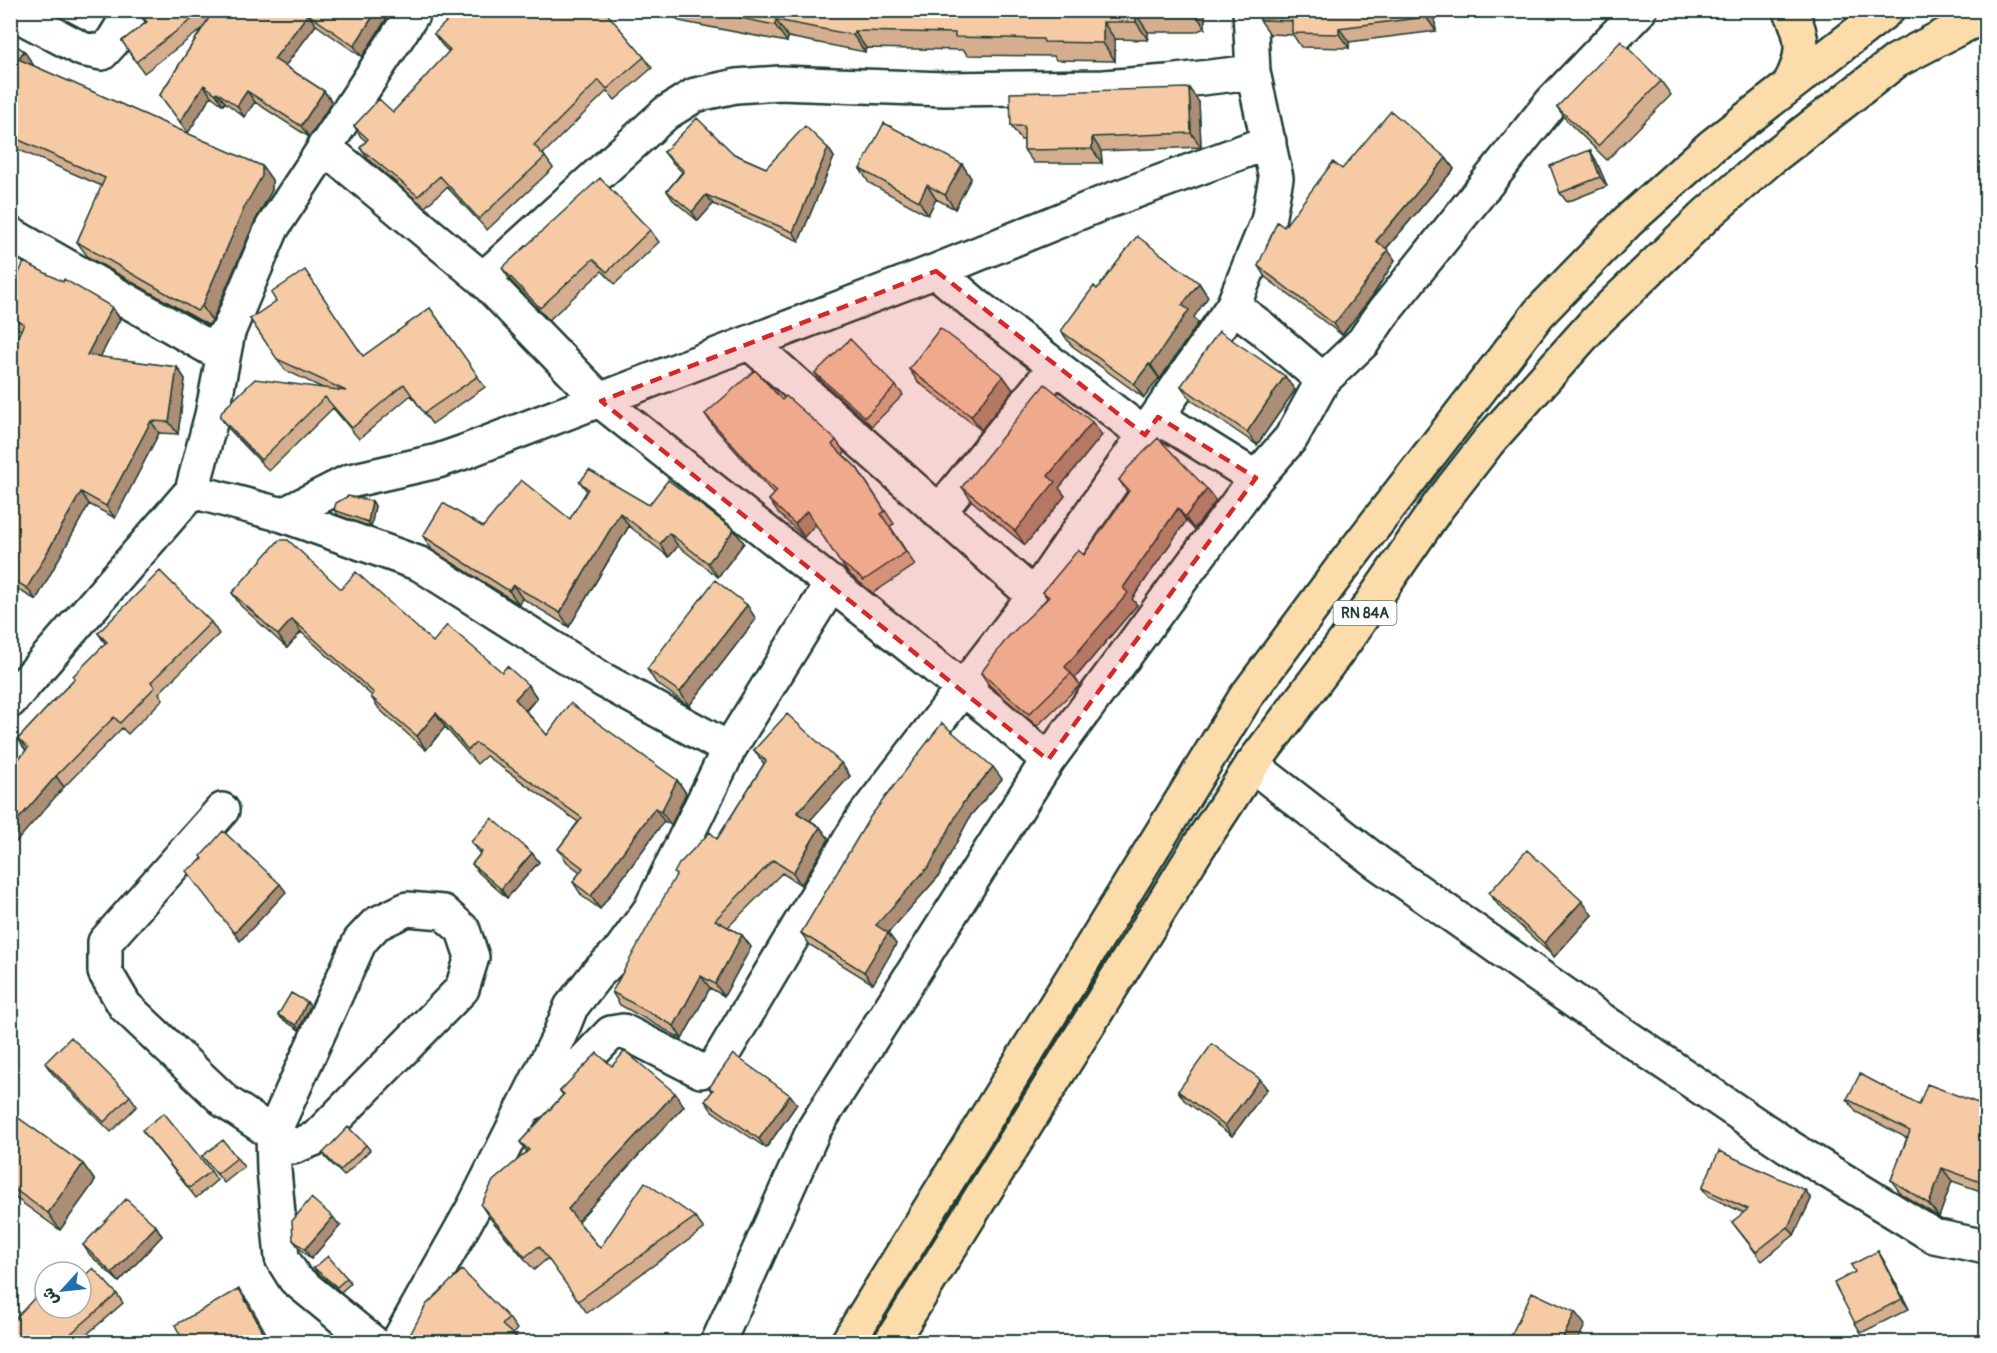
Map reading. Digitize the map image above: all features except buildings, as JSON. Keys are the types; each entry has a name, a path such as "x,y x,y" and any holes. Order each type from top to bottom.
{"main road":[{"path":"1789,85 1798,70 1802,53 1801,35 1790,10"},
{"name":"RN 84A","path":"848,1342 1245,698 1341,569 1539,313 1628,221 1713,145 1887,10"},
{"name":"RN 84A","path":"891,1342 1199,846 1252,765 1346,640 1438,505 1488,442 1596,321 1708,213 1769,160 1896,61 1986,16"}],"street":[{"path":"10,12 82,50 102,53 113,41 132,10"},
{"path":"10,701 192,491 212,415 228,332 272,228 415,10"},
{"path":"525,1107 557,1089 611,1034 623,1031 701,1071 715,1067 863,818 1034,596 1233,306 1268,221 1276,178 1253,72 1250,10"},
{"path":"718,1342 814,1129 1048,760 1256,478 1291,438 1323,380 1363,342 1383,313 1551,102 1640,10"},
{"path":"483,279 666,113 695,95 736,86 780,83 944,89 1104,87 1253,72"},
{"path":"283,515 350,481 438,461 601,401 936,271 1103,203 1269,142"},
{"path":"324,147 483,279 601,401 832,582 1048,760"},
{"path":"10,234 210,348 228,332"},
{"path":"936,271 977,306 1056,366 1152,426 1256,478"},
{"path":"1233,306 1323,380"},
{"path":"750,343 1034,596"},
{"path":"939,512 1056,366"},
{"path":"192,491 283,515 420,564 603,680 729,749"},
{"path":"398,1342 476,1205 572,1007 596,975 621,950 650,910 729,749 832,582"},
{"path":"1252,765 1378,863 1587,1010 1788,1147 1934,1236 1986,1247"},
{"path":"222,810 105,942 105,972 125,1006 226,1102 273,1134 293,1147 316,1138 462,989 472,957 463,930 442,912 406,909 376,924 360,941 273,1134 282,1258 295,1279 372,1342"}],"highlighted area":[{"path":"936,271 1145,435 1158,417 1256,478 1048,760 601,401"}]}
